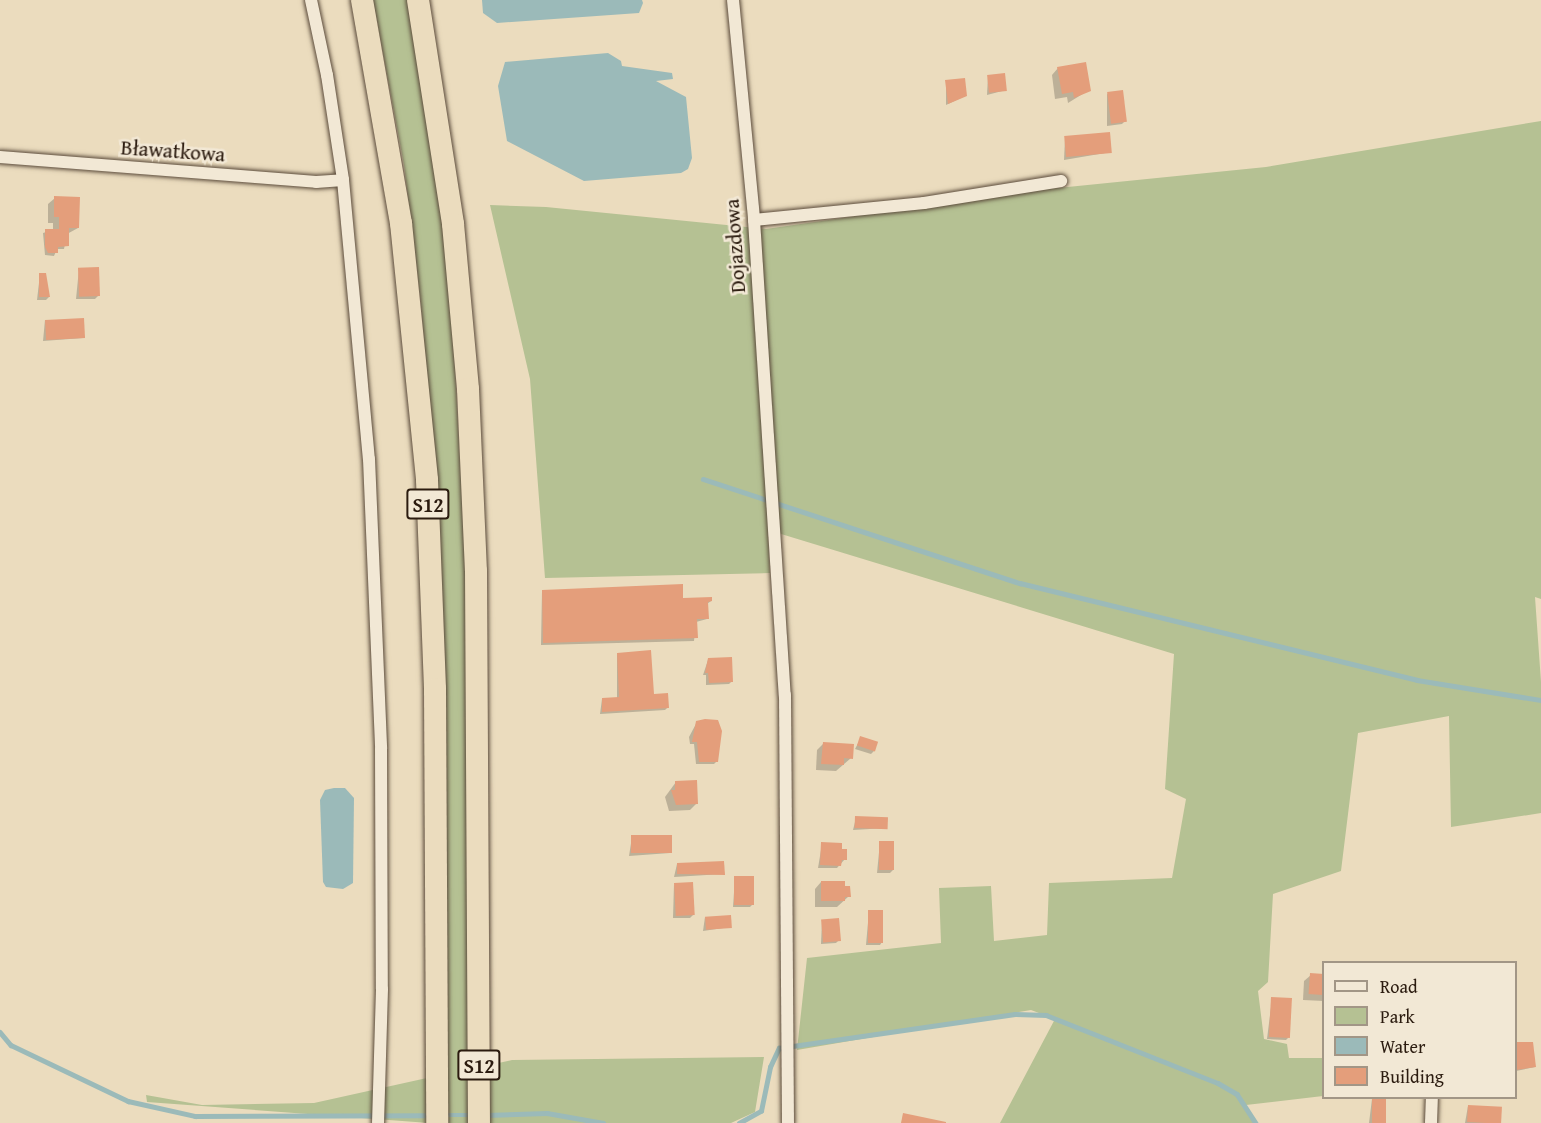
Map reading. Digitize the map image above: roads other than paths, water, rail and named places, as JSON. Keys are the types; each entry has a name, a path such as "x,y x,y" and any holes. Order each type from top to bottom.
{"highway":[{"name":"S12","path":"362,0 401,223 423,426 433,627 437,1123"},
{"name":"S12","path":"418,0 452,213 468,389 476,571 479,1123"}],"street":[{"path":"310,0 329,86 343,180 363,377 378,642 382,938 378,1123"},
{"name":"Dojazdowa","path":"733,0 754,220 786,712 788,1123"},
{"name":"Bławatkowa","path":"0,157 316,182 343,180"},
{"path":"754,220 924,202 1061,181"},
{"path":"1431,1123 1432,1099"}],"water":[{"path":"482,0 642,0 643,3 639,13 497,23 483,13"},
{"path":"608,53 621,61 622,66 672,73 673,79 656,81 686,97 692,158 688,169 681,173 584,181 507,141 498,86 505,62"},
{"path":"345,788 354,798 353,883 343,889 326,887 323,882 320,800 325,790"}],"waterway":[{"path":"703,479 1020,583 1417,680 1541,700"},
{"path":"739,1123 761,1111 770,1067 779,1048 1015,1014 1046,1015 1218,1083 1237,1094 1256,1123"},
{"path":"0,1032 11,1045 128,1101 195,1116 430,1115"},
{"path":"486,1115 547,1113 603,1123"},
{"path":"444,1115 472,1115"}]}
